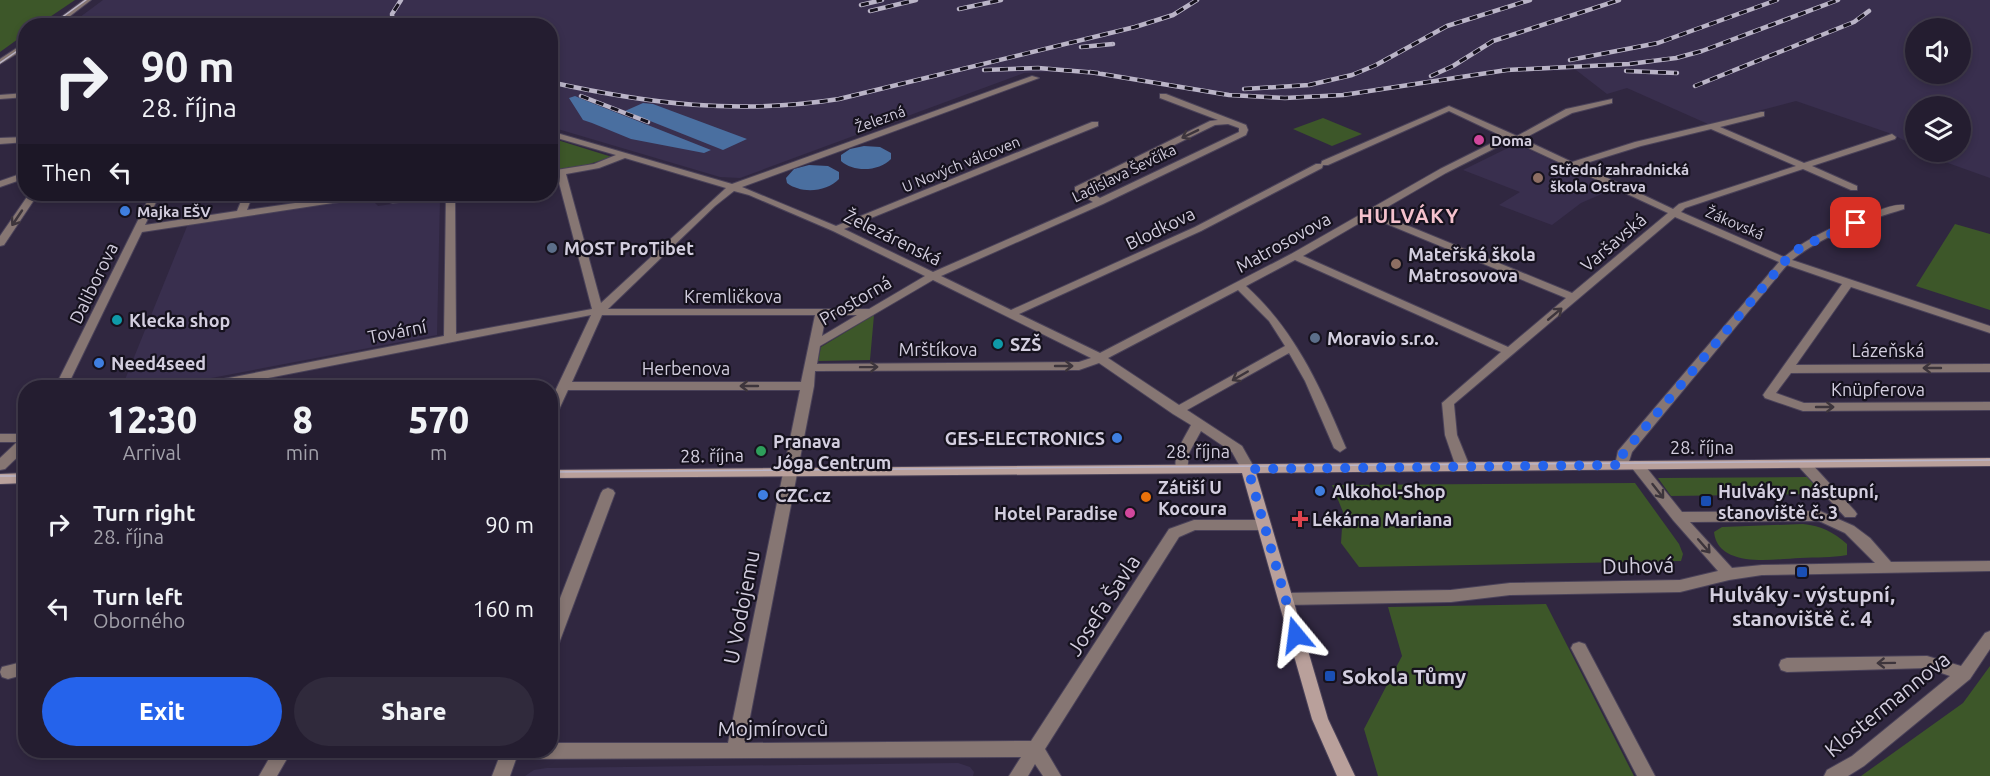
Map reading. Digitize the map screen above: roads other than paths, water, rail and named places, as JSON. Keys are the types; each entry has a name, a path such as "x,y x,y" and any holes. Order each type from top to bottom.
{"main road":[{"name":"28. října","path":"558,474 1990,462"},
{"path":"1248,469 1320,719 1346,776"},
{"path":"0,478 18,478"}],"street":[{"path":"63,18 88,0"},
{"path":"0,62 18,49"},
{"name":"Železná","path":"598,312 712,204 734,187 1035,78"},
{"path":"0,97 18,96"},
{"path":"1163,96 1230,122"},
{"name":"Matrosovova","path":"1100,358 1295,256 1443,171 1569,111 1610,101"},
{"name":"Žákovská","path":"1449,108 1785,261 1990,330"},
{"name":"Blodkova","path":"1011,314 1179,238 1322,164 1449,108"},
{"path":"1572,165 1638,144 1761,114"},
{"path":"1100,202 1078,189 1164,159 1213,123 1230,122"},
{"name":"Ladislava Ševčíka","path":"933,276 1100,202 1164,159 1243,134 1243,127 1230,122"},
{"name":"U Nových válcoven","path":"836,229 1095,124"},
{"path":"1714,127 1854,188"},
{"name":"Železárenská","path":"558,135 734,187 836,229 1100,358 1240,452 1248,469"},
{"name":"Varšavská","path":"1463,467 1451,435 1448,403 1682,206 1892,137"},
{"path":"0,141 18,140"},
{"path":"558,173 596,166 625,155"},
{"path":"0,184 18,178"},
{"path":"558,180 598,312 558,400"},
{"path":"0,243 28,201"},
{"name":"Daliborova","path":"64,380 151,201"},
{"path":"242,212 246,201"},
{"path":"138,229 321,201"},
{"path":"450,201 450,339"},
{"path":"1622,465 1623,454 1785,261 1801,247 1875,215 1901,207"},
{"path":"1369,213 1575,298"},
{"path":"1295,256 1510,352"},
{"name":"Prostorná","path":"789,472 814,345 933,276"},
{"path":"1787,369 1849,282"},
{"path":"1239,285 1260,302 1291,347 1315,386 1340,448"},
{"name":"Kremličkova","path":"598,312 868,312"},
{"name":"Tovární","path":"239,380 598,312"},
{"path":"814,345 821,312"},
{"path":"1177,411 1291,347"},
{"name":"Mrštíkova","path":"811,368 1079,366 1100,358"},
{"name":"Lázeňská","path":"1787,369 1990,368"},
{"name":"Knüpferova","path":"1787,369 1768,395 1803,407 1990,406"},
{"name":"Herbenova","path":"565,386 807,386"},
{"path":"1182,469 1183,453 1198,424"},
{"path":"0,438 18,439"},
{"path":"0,466 18,448"},
{"path":"1804,464 1850,514"},
{"path":"1637,465 1678,517 1729,574"},
{"name":"U Vodojemu","path":"735,750 789,472"},
{"path":"558,625 608,493"},
{"path":"1678,517 1820,516 1834,520 1861,537 1887,567"},
{"name":"Josefa Šavla","path":"1018,776 1174,533 1194,525 1264,525"},
{"name":"Duhová","path":"1286,600 1451,596 1510,589 1680,586 1729,574 1774,569 1990,566"},
{"name":"Klostermannova","path":"1833,776 1858,761 1964,674 1990,637"},
{"path":"1579,648 1646,776"},
{"path":"1787,665 1927,662 1964,674"},
{"path":"8,672 18,669"},
{"path":"1036,749 1052,776"},
{"name":"Mojmírovců","path":"558,751 1036,749"},
{"path":"268,776 278,758"},
{"path":"501,776 508,758"}],"water":[{"path":"575,96 711,150 704,153 631,139 583,120 569,98"},
{"path":"643,103 653,104 747,139 723,150 625,111"},
{"path":"864,146 880,147 891,153 891,159 880,166 867,169 846,165 841,161 841,155 850,149"},
{"path":"809,165 828,166 839,172 839,179 828,187 814,190 799,189 787,183 786,178 794,169"}],"tram line":[{"path":"61,18 86,0"},
{"path":"0,63 18,51"},
{"path":"558,472 1990,460"},
{"path":"0,476 18,476"}],"railway":[{"path":"392,18 392,14 401,0"},
{"path":"861,5 882,0"},
{"path":"870,11 916,0"},
{"path":"959,9 1001,0"},
{"path":"558,84 623,96 694,105 802,104 839,99 1135,27 1173,15 1197,0"},
{"path":"1244,89 1309,85 1352,75 1376,65 1447,26 1530,0"},
{"path":"1431,76 1453,66 1493,41 1619,0"},
{"path":"1570,60 1658,43 1777,0"},
{"path":"1094,73 1229,95 1285,98 1343,95 1507,70 1629,64 1676,58 1702,51 1838,0"},
{"path":"1695,86 1854,22 1869,11"},
{"path":"1081,47 1113,44"},
{"path":"984,70 1038,68 1094,73"},
{"path":"1626,71 1677,73"},
{"path":"1090,72 1094,73"},
{"path":"581,96 648,122"}],"place":[{"name":"Doma","path":"1479,140"},
{"name":"Střední zahradnická škola Ostrava","path":"1538,178"},
{"name":"Majka EŠV","path":"125,211"},
{"name":"MOST ProTibet","path":"552,248"},
{"name":"Mateřská škola Matrosovova","path":"1396,264"},
{"name":"Klecka shop","path":"117,320"},
{"name":"Moravio s.r.o.","path":"1315,338"},
{"name":"SZŠ","path":"998,344"},
{"name":"Need4seed","path":"99,363"},
{"name":"GES-ELECTRONICS","path":"1117,438"},
{"name":"Pranava Jóga Centrum","path":"761,451"},
{"name":"Alkohol-Shop","path":"1320,491"},
{"name":"CZC.cz","path":"763,495"},
{"name":"Zátiší U Kocoura","path":"1146,497"},
{"name":"Hulváky - nástupní, stanoviště č. 3","path":"1706,501"},
{"name":"Hotel Paradise","path":"1130,513"},
{"name":"Lékárna Mariana","path":"1300,519"},
{"name":"Hulváky - výstupní, stanoviště č. 4","path":"1802,572"},
{"name":"Sokola Tůmy","path":"1330,676"}],"district":[{"name":"HULVÁKY","path":"1409,215"}]}
